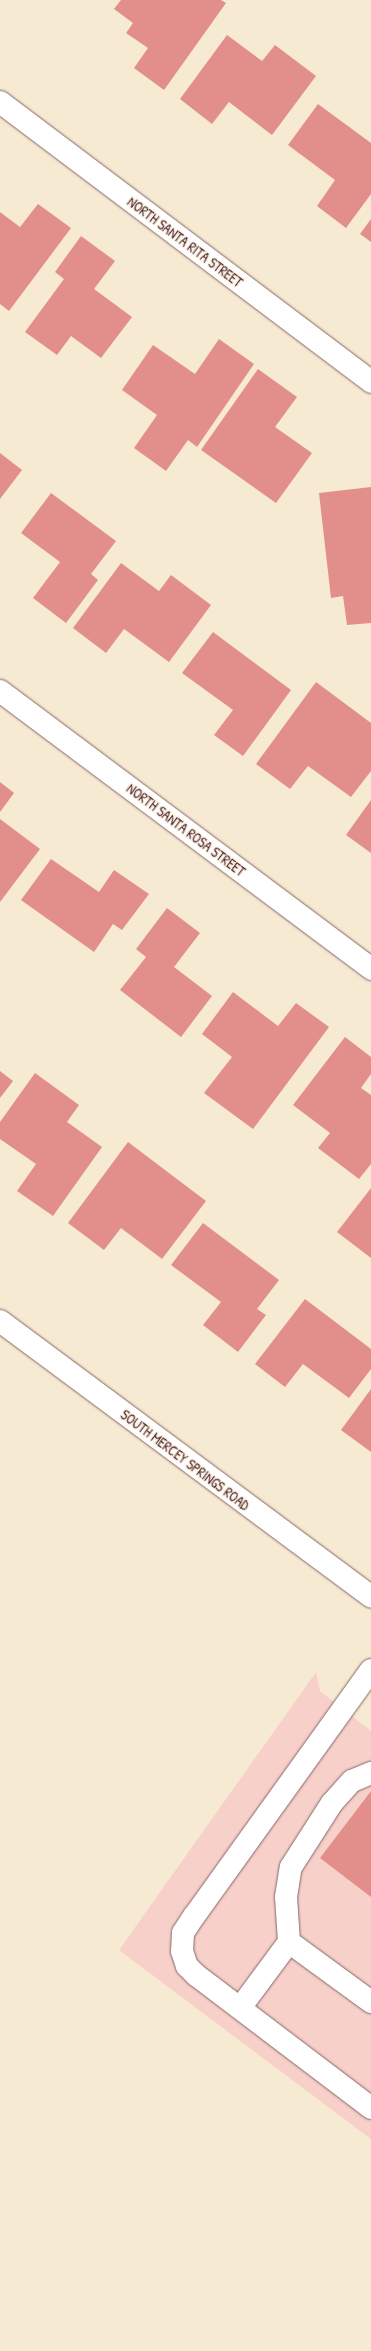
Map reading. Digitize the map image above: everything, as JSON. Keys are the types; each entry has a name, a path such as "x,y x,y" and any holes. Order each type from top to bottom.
{"street":[{"name":"NORTH SANTA RITA STREET","path":"0,102 371,382"},
{"name":"NORTH SANTA ROSA STREET","path":"0,691 371,969"},
{"name":"SOUTH MERCEY SPRINGS ROAD","path":"0,1321 371,1597"},
{"path":"371,1670 183,1933 186,1966 371,2108"},
{"path":"240,2008 289,1942 286,1897 291,1867 332,1803 352,1781 371,1773"},
{"path":"289,1942 371,2002"}],"shaded area":[{"path":"316,1672 320,1691 371,1731 371,2139 119,1950"}],"building":[{"path":"121,0 221,0 226,3 164,90 134,68 148,48 126,33 133,23 114,9"},
{"path":"227,35 262,61 275,45 316,76 272,135 229,102 212,124 180,99"},
{"path":"318,104 371,143 371,194 346,228 317,206 335,180 288,145"},
{"path":"38,204 71,228 9,311 0,304 0,212 20,227"},
{"path":"371,219 371,242 360,234"},
{"path":"81,236 115,261 94,289 132,317 101,358 71,336 57,355 25,332 64,279 55,272"},
{"path":"219,339 254,364 197,447 188,440 166,471 134,448 157,415 122,390 153,345 195,374"},
{"path":"258,369 297,397 275,427 312,453 276,503 201,450"},
{"path":"0,453 22,470 0,499"},
{"path":"371,487 371,623 347,625 343,596 331,598 319,493"},
{"path":"51,493 116,541 91,574 98,580 66,623 33,598 60,562 21,533"},
{"path":"121,563 159,591 171,575 211,605 169,662 124,629 106,653 73,628"},
{"path":"213,632 291,690 243,756 214,735 233,710 182,673"},
{"path":"316,682 371,723 371,771 351,797 308,766 290,789 256,764"},
{"path":"0,782 14,793 0,812"},
{"path":"371,800 371,853 346,835"},
{"path":"0,819 40,849 0,902"},
{"path":"51,859 99,892 114,870 149,894 122,930 113,924 94,952 21,900"},
{"path":"167,908 200,933 174,967 212,996 181,1037 120,990 146,957 136,949"},
{"path":"233,992 278,1026 296,1003 329,1027 253,1129 204,1093 232,1057 202,1034"},
{"path":"345,1037 371,1057 371,1074 361,1088 371,1095 371,1164 359,1179 318,1148 330,1133 293,1105"},
{"path":"0,1071 13,1081 0,1098"},
{"path":"35,1073 79,1105 67,1122 102,1147 53,1216 17,1191 36,1164 0,1139 0,1122"},
{"path":"128,1142 206,1201 162,1259 121,1228 104,1250 68,1223"},
{"path":"371,1188 371,1258 337,1232"},
{"path":"203,1223 279,1280 257,1309 266,1315 238,1352 203,1325 221,1302 171,1265"},
{"path":"305,1299 371,1349 371,1369 349,1398 303,1364 285,1387 255,1364"},
{"path":"371,1389 371,1452 341,1430"},
{"path":"371,1791 371,1897 320,1858"}]}
